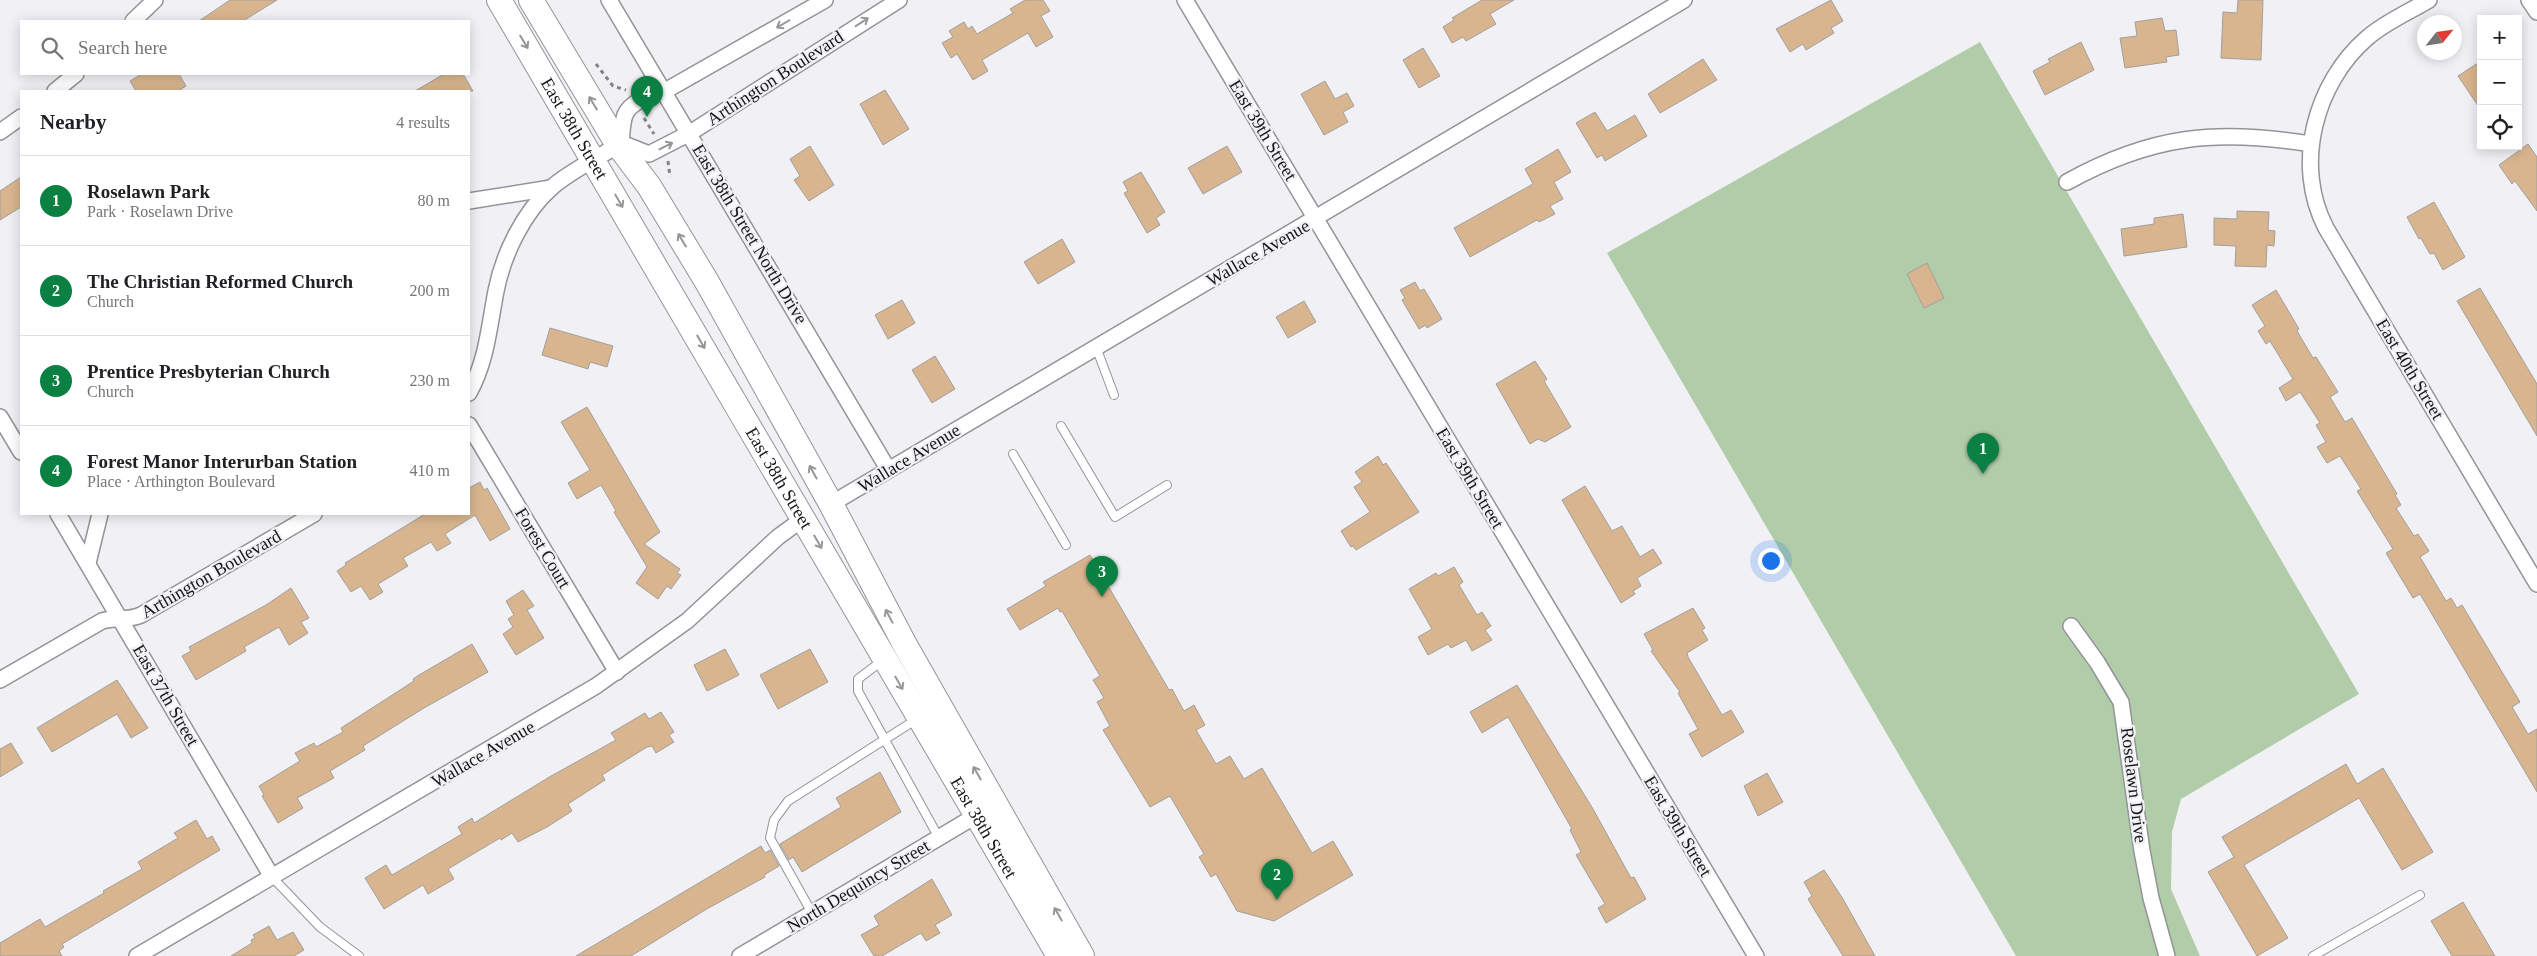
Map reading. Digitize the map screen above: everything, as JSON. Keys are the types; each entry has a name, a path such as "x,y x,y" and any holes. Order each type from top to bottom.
{"main road":[{"name":"East 38th Street","path":"499,0 594,159 804,518 918,718 1059,956"},
{"name":"East 38th Street","path":"531,0 619,144 649,186 702,274 832,504 905,645 1082,956"}],"street":[{"path":"134,20 155,0"},
{"name":"East 38th Street North Drive","path":"609,0 690,133 888,469"},
{"path":"470,391 479,372 488,344 496,291 510,248 526,219 551,188 619,144 625,114 650,94 665,91 825,0"},
{"name":"Arthington Boulevard","path":"619,144 649,154 662,148 690,133 899,0"},
{"name":"East 39th Street","path":"1185,0 1756,956"},
{"name":"Wallace Avenue","path":"832,504 888,469 1684,0"},
{"path":"2067,182 2126,154 2154,145 2199,137 2258,137 2311,144 2321,103 2333,78 2354,50 2374,32 2429,0"},
{"path":"2529,0 2537,12"},
{"path":"56,90 75,75"},
{"path":"0,132 20,118"},
{"name":"East 40th Street","path":"2311,144 2313,193 2322,220 2537,584"},
{"path":"470,201 551,188"},
{"path":"0,417 20,450"},
{"name":"Forest Court","path":"470,427 617,672"},
{"name":"East 37th Street","path":"59,515 272,877"},
{"path":"88,563 100,515"},
{"name":"Arthington Boulevard","path":"0,680 102,621 120,617 128,619 141,616 312,515"},
{"name":"Wallace Avenue","path":"137,956 552,713 617,672 687,621 778,536 804,518"},
{"name":"Roselawn Drive","path":"2071,626 2097,662 2121,702 2144,861 2151,898 2167,956"},
{"name":"North Dequincy Street","path":"740,956 977,815"}],"lane":[{"path":"1096,347 1114,395"},
{"path":"1061,426 1114,517 1167,485"},
{"path":"1013,454 1066,545"},
{"path":"884,659 858,679 858,691 939,838"},
{"path":"812,913 770,838 774,820 788,801 918,718"},
{"path":"272,877 320,927 359,956"},
{"path":"2313,956 2420,895"}],"path":[{"path":"592,58 613,86 629,92 669,162 669,176"}],"green space":[{"path":"1980,42 2359,694 2181,799 2172,832 2171,889 2200,956 2016,956 1607,253"}],"building":[{"path":"230,0 277,0 245,20 200,20"},
{"path":"1025,0 1043,0 1050,11 1041,16 1053,37 1036,47 1028,33 982,60 988,71 973,80 957,54 951,58 942,43 953,37 949,31 964,22 968,29 972,26 977,34 1013,13 1010,9"},
{"path":"1482,0 1514,0 1490,14 1496,24 1466,41 1463,37 1452,43 1443,27 1454,20 1452,18"},
{"path":"1831,0 1843,21 1831,28 1834,33 1806,50 1803,44 1790,52 1776,29"},
{"path":"2238,0 2263,0 2261,60 2221,58 2223,12 2237,13"},
{"path":"2162,18 2165,31 2176,30 2179,55 2166,57 2167,62 2125,68 2120,38 2137,36 2135,22"},
{"path":"2081,42 2094,70 2045,95 2033,71 2050,62 2048,59"},
{"path":"1423,48 1440,76 1419,88 1403,60"},
{"path":"1703,59 1717,80 1660,113 1648,94"},
{"path":"2477,64 2477,104 2458,76"},
{"path":"140,75 180,75 186,86 180,90 135,90 130,81"},
{"path":"442,75 464,75 473,91 470,90 417,90"},
{"path":"1325,81 1335,99 1347,93 1354,106 1343,112 1348,122 1324,135 1301,94"},
{"path":"885,90 909,129 883,145 860,104"},
{"path":"1595,112 1607,131 1635,115 1647,136 1605,161 1602,155 1597,158 1576,123"},
{"path":"2528,144 2537,157 2537,211 2515,181 2512,184 2499,165"},
{"path":"810,146 834,185 809,201 794,180 800,176 790,159"},
{"path":"1227,146 1242,172 1203,194 1188,168"},
{"path":"1558,149 1571,172 1554,182 1563,199 1550,206 1555,214 1539,222 1537,220 1470,257 1454,228 1533,184 1525,169"},
{"path":"1141,172 1165,212 1156,218 1160,225 1147,233 1124,193 1128,191 1123,182"},
{"path":"20,178 20,208 0,220 0,191"},
{"path":"2434,202 2465,257 2443,270 2434,253 2430,254 2421,238 2419,239 2407,217"},
{"path":"2237,211 2269,212 2268,230 2275,231 2274,246 2267,245 2266,267 2235,266 2236,246 2214,245 2214,218 2237,219"},
{"path":"2183,214 2187,247 2124,256 2121,229 2154,224 2154,218"},
{"path":"1062,239 1075,262 1038,284 1024,262"},
{"path":"1927,263 1944,298 1924,308 1907,274"},
{"path":"1415,282 1420,291 1424,289 1442,319 1427,328 1426,325 1419,329 1402,300 1405,298 1400,290"},
{"path":"2480,288 2537,384 2537,436 2457,301"},
{"path":"2276,290 2299,329 2297,331 2313,358 2316,357 2338,392 2330,397 2345,422 2352,418 2397,494 2395,495 2401,505 2396,508 2414,536 2418,534 2429,551 2420,557 2446,601 2451,598 2457,608 2462,605 2520,702 2512,707 2528,734 2537,729 2537,792 2420,594 2413,598 2386,553 2393,549 2357,491 2361,489 2340,456 2327,463 2317,447 2326,442 2316,425 2320,423 2300,392 2286,401 2279,388 2293,379 2270,341 2266,344 2258,331 2265,326 2252,305"},
{"path":"902,300 915,323 888,339 875,315"},
{"path":"1304,301 1316,322 1288,338 1276,317"},
{"path":"550,328 613,346 607,367 590,362 588,369 542,355"},
{"path":"935,356 955,389 932,403 912,370"},
{"path":"1535,361 1547,379 1544,381 1571,427 1545,442 1538,439 1530,444 1496,384"},
{"path":"587,407 660,532 644,544 680,569 677,573 681,575 671,589 667,586 658,599 636,583 647,567 614,512 616,511 601,485 577,499 568,483 590,470 561,422"},
{"path":"1378,456 1383,465 1386,463 1419,512 1356,550 1353,546 1351,547 1341,531 1370,512 1354,487 1362,482 1355,472"},
{"path":"480,482 484,490 487,488 510,529 490,541 475,515 445,534 451,543 437,551 431,542 403,558 408,566 378,584 383,592 370,600 361,586 351,592 337,571 346,565 345,563 423,515 470,515 470,487"},
{"path":"1585,486 1612,531 1622,526 1640,557 1653,549 1662,563 1637,578 1641,586 1633,591 1635,594 1621,603 1562,500"},
{"path":"1090,555 1169,690 1172,689 1184,711 1194,705 1205,725 1196,730 1216,764 1230,756 1244,779 1262,768 1312,853 1333,841 1353,875 1274,921 1237,911 1216,874 1211,877 1199,857 1204,854 1170,796 1150,807 1103,730 1110,726 1097,702 1104,698 1093,680 1100,676 1062,611 1060,612 1058,608 1020,630 1007,609 1046,586 1043,582"},
{"path":"1454,567 1463,582 1459,585 1477,615 1482,612 1491,626 1485,630 1492,640 1472,651 1466,640 1451,648 1448,644 1428,655 1418,637 1432,629 1409,589 1436,573 1438,576"},
{"path":"291,588 309,618 301,622 308,633 289,645 279,627 244,647 246,651 196,680 182,656 191,651 189,647 266,605"},
{"path":"523,590 534,606 527,610 544,638 516,655 503,634 513,627 508,619 514,615 506,601"},
{"path":"1693,608 1705,628 1702,630 1708,640 1687,653 1688,657 1722,715 1731,710 1744,732 1702,757 1689,734 1698,729 1678,693 1680,692 1651,651 1653,650 1644,634"},
{"path":"472,644 488,672 424,708 363,746 365,750 330,771 334,778 297,798 303,808 278,823 262,796 264,795 259,786 300,761 295,753 314,743 316,747 343,732 341,728 414,681 413,679 419,675"},
{"path":"725,649 739,675 707,691 694,665"},
{"path":"810,649 828,682 778,709 760,675"},
{"path":"117,680 148,728 131,738 117,714 52,752 37,728"},
{"path":"1517,685 1593,809 1631,878 1634,877 1646,899 1606,923 1598,908 1605,904 1576,855 1581,852 1570,830 1572,829 1508,717 1482,733 1470,712"},
{"path":"661,712 674,732 669,735 674,742 656,753 652,746 647,747 602,775 605,780 568,804 572,811 547,827 518,842 512,833 501,840 500,838 448,869 454,879 428,894 423,885 384,909 365,878 386,865 392,875 462,834 458,827 472,818 474,823 551,776 616,740 611,733 645,713 649,719"},
{"path":"11,743 23,763 0,777 0,749"},
{"path":"2346,764 2357,784 2383,768 2433,852 2402,870 2359,798 2244,865 2288,938 2257,956 2208,872 2234,857 2222,837"},
{"path":"880,772 901,812 802,872 793,857 789,860 780,844 841,807 836,798"},
{"path":"1767,773 1783,802 1758,816 1744,786"},
{"path":"196,820 207,839 212,836 220,850 62,944 64,947 59,951 62,956 0,956 0,943 40,919 45,927 104,893 103,891 142,869 138,862 178,838 174,833"},
{"path":"761,846 765,853 770,850 779,866 764,875 765,877 705,910 631,956 576,956"},
{"path":"1824,870 1843,899 1875,956 1843,956 1808,899 1812,896 1804,882"},
{"path":"932,879 952,915 935,925 940,933 926,941 921,933 882,956 874,956 861,935 879,925 874,916"},
{"path":"2463,902 2495,956 2452,956 2431,921"},
{"path":"269,926 277,940 293,932 304,950 294,956 231,956 252,943 251,940 255,938 253,935"}],"place":[{"name":"Forest Manor Interurban Station","path":"647,117"},
{"name":"Roselawn Park","path":"1983,474"},
{"name":"Prentice Presbyterian Church","path":"1102,597"},
{"name":"The Christian Reformed Church","path":"1277,900"}]}
